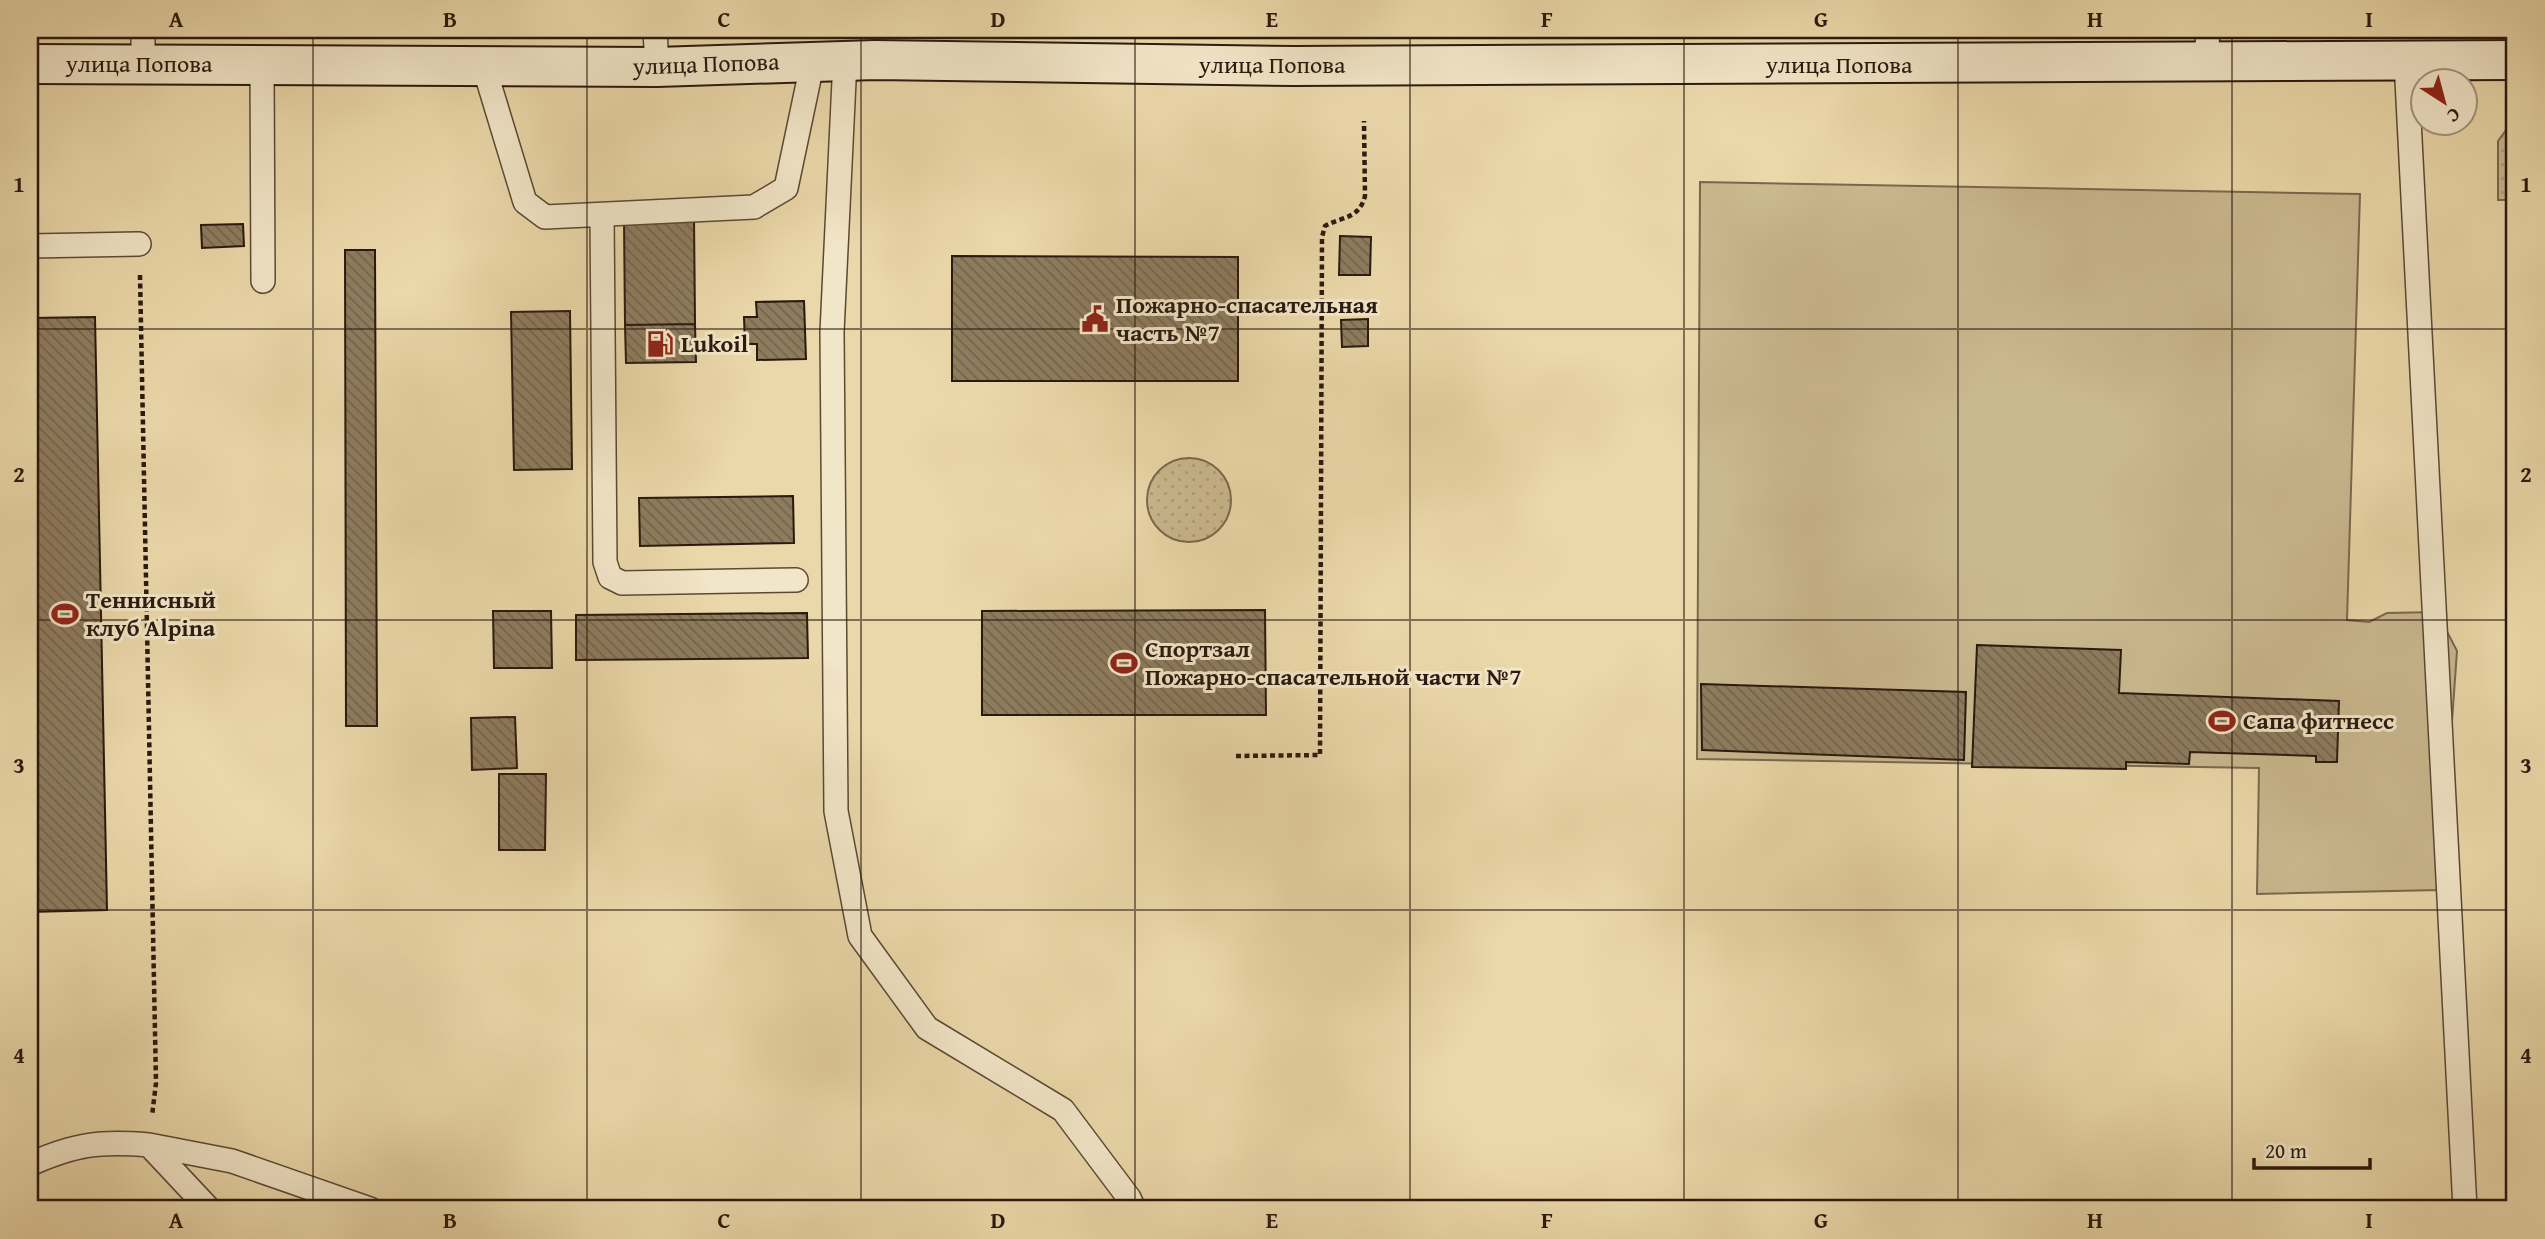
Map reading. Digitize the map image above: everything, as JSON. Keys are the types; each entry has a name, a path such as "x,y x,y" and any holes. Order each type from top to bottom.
{"street":[{"name":"улица Попова","path":"30,64 143,47 262,65 484,67 657,67 829,60 1294,66 2207,46 2406,61 2515,60"}],"lane":[{"path":"655,30 657,67"},
{"path":"484,67 525,202 545,217 754,207 786,188 829,60"},
{"path":"829,60 836,811 860,936 927,1028 1063,1110 1129,1198 1134,1209"},
{"path":"2406,61 2465,1209"},
{"path":"262,65 263,281"},
{"path":"602,215 605,562 610,578 622,583 796,580"},
{"path":"30,246 139,244"},
{"path":"30,1164 70,1147 119,1143 149,1145 232,1161 370,1209"},
{"path":"149,1145 209,1209"}],"path":[{"path":"1236,756 1320,755 1322,237 1325,226 1352,217 1362,207 1364,121"},
{"path":"139,244 156,1083 149,1145"}],"shaded area":[{"path":"2515,118 2515,200 2498,200 2498,141"},
{"path":"1700,182 2360,194 2347,620 2369,622 2387,613 2437,612 2457,651 2440,890 2257,894 2259,768 1697,759"},
{"path":"1189,458 1205,461 1219,470 1228,484 1231,500 1228,516 1219,530 1205,539 1189,542 1173,539 1159,530 1150,516 1147,500 1150,484 1159,470 1173,461"}],"building":[{"path":"694,217 695,324 625,325 624,218"},
{"path":"243,224 244,246 202,248 201,225"},
{"path":"1340,236 1371,237 1370,275 1339,275"},
{"path":"345,250 375,250 377,726 346,726"},
{"name":"Пожарно-спасательная часть №7","path":"952,256 1238,257 1238,381 952,381"},
{"path":"2514,260 2515,825 2513,825"},
{"path":"804,301 806,359 757,360 757,344 745,344 744,317 757,317 756,302"},
{"path":"570,311 572,469 514,470 511,312"},
{"name":"Теннисный клуб Alpina","path":"95,317 107,910 30,912 30,318"},
{"path":"1368,319 1368,346 1342,347 1341,320"},
{"name":"Lukoil","path":"695,324 696,362 626,363 625,325"},
{"path":"793,496 794,543 640,546 639,498"},
{"name":"Спортзал Пожарно-спасательной части №7","path":"1265,610 1266,715 982,715 982,611"},
{"path":"493,611 551,611 552,668 494,668"},
{"path":"807,613 808,658 576,660 576,615"},
{"path":"1977,645 2121,650 2119,693 2339,701 2337,762 2316,762 2316,756 2190,752 2189,764 2126,762 2126,769 1972,767"},
{"path":"1701,684 1966,692 1964,760 1702,750"},
{"path":"515,717 517,768 472,770 471,718"},
{"path":"499,774 546,774 545,850 499,850"}],"place":[{"name":"Пожарно-спасательная часть №7","path":"1095,319"},
{"name":"Lukoil","path":"660,344"},
{"name":"Теннисный клуб Alpina","path":"65,614"},
{"name":"Спортзал Пожарно-спасательной части №7","path":"1124,663"},
{"name":"Сапа фитнесс","path":"2222,721"}]}
